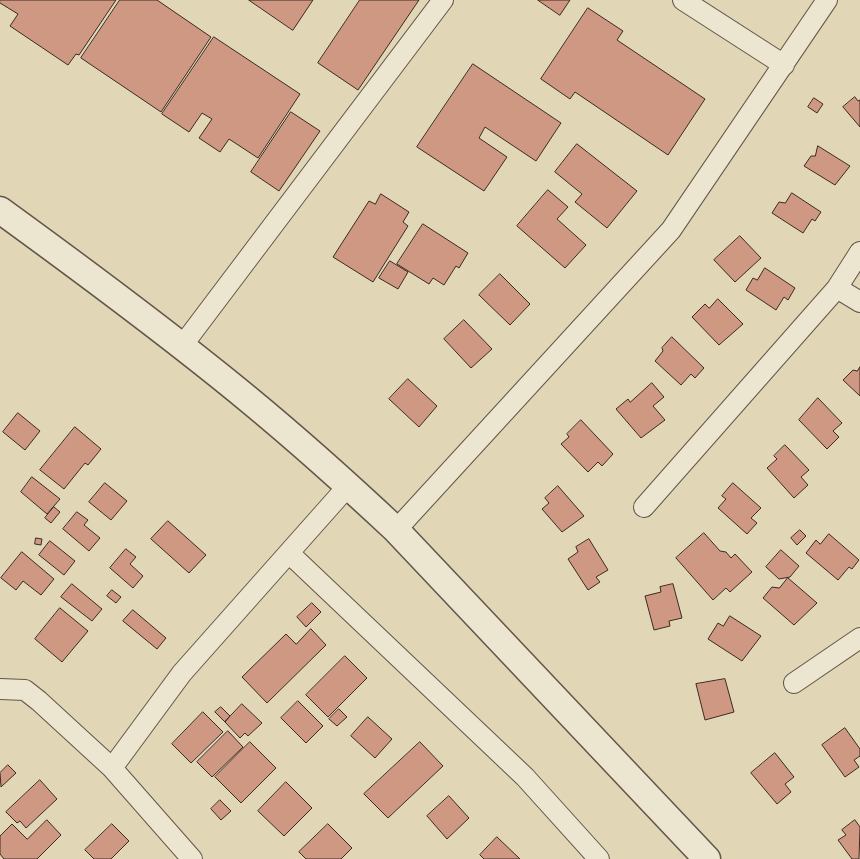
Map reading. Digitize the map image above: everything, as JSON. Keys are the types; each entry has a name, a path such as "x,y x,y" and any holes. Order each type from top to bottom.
{"street":[{"path":"182,346 443,0"},
{"path":"683,0 784,65"},
{"path":"396,530 671,230 827,0"},
{"path":"0,210 182,346 249,399 396,530 707,859"},
{"path":"644,507 837,288 860,252"},
{"path":"837,288 860,302"},
{"path":"112,768 182,673 290,554 348,486"},
{"path":"290,554 525,777 599,859"},
{"path":"794,683 860,638"},
{"path":"0,689 25,690 112,768 192,859"}],"building":[{"path":"0,0 116,0 79,55 76,54 68,65 10,26 18,14 0,3"},
{"path":"120,0 157,0 211,37 161,112 81,58"},
{"path":"249,0 313,0 293,30"},
{"path":"360,0 419,0 358,90 318,63"},
{"path":"538,0 570,0 560,15"},
{"path":"588,8 623,31 617,40 705,99 668,155 575,92 570,99 541,79"},
{"path":"214,37 300,94 258,158 229,139 220,152 199,138 212,119 202,113 189,132 162,114"},
{"path":"473,64 561,123 536,161 485,127 479,138 507,157 484,191 417,147"},
{"path":"855,97 858,101 860,100 860,127 843,107"},
{"path":"814,98 823,104 817,113 808,107"},
{"path":"291,112 320,131 279,191 251,172"},
{"path":"577,144 637,191 607,228 575,202 582,194 555,172"},
{"path":"818,146 850,166 835,185 804,166 811,156 815,156"},
{"path":"548,190 568,207 557,219 586,245 565,268 517,226"},
{"path":"792,193 821,212 815,221 812,219 803,233 772,213 779,202 785,203"},
{"path":"381,194 409,212 403,222 408,226 373,282 333,257 369,201 375,204"},
{"path":"423,224 468,253 459,268 456,266 444,285 433,278 429,284 397,264"},
{"path":"740,236 761,258 735,282 714,260"},
{"path":"390,261 408,272 398,289 379,278"},
{"path":"765,268 795,288 788,300 784,297 776,310 746,290 753,278 757,280"},
{"path":"500,274 530,304 510,325 479,295"},
{"path":"718,299 743,324 719,345 692,317 705,304 709,308"},
{"path":"464,320 492,349 471,368 444,339"},
{"path":"672,337 704,368 695,378 691,374 681,385 655,361 663,351 662,348"},
{"path":"860,367 860,396 843,380 853,370 857,371"},
{"path":"408,379 437,406 419,427 389,399"},
{"path":"652,383 664,397 653,406 665,420 641,438 616,409 628,399 630,402"},
{"path":"818,398 842,423 833,431 839,437 827,449 799,420"},
{"path":"18,413 40,431 25,450 3,432"},
{"path":"581,420 613,454 602,466 598,462 588,472 561,444 569,437 567,434"},
{"path":"75,427 101,449 88,465 85,463 64,489 40,470"},
{"path":"785,445 809,470 801,477 808,485 794,498 767,468 777,459 774,456"},
{"path":"32,477 60,499 47,514 21,492"},
{"path":"105,483 127,501 111,520 89,502"},
{"path":"733,483 761,508 751,518 757,523 747,534 718,508 726,499 722,496"},
{"path":"558,486 584,516 562,532 542,509 549,503 545,498"},
{"path":"54,507 60,512 51,523 45,518"},
{"path":"77,512 88,520 84,525 100,538 89,551 63,529"},
{"path":"168,521 206,555 189,573 151,539"},
{"path":"800,530 806,536 797,545 791,538"},
{"path":"704,533 720,551 726,552 731,558 735,554 752,572 730,592 726,588 713,600 676,558"},
{"path":"829,534 859,560 852,569 849,567 838,580 806,553 816,540 820,544"},
{"path":"36,538 42,539 41,545 35,544"},
{"path":"589,539 608,570 596,577 600,582 588,590 568,559 578,552 576,547"},
{"path":"50,541 75,561 64,575 39,555"},
{"path":"126,549 136,557 130,564 143,576 133,588 110,568"},
{"path":"781,550 799,566 790,577 779,579 766,567"},
{"path":"22,552 54,579 41,595 23,581 16,590 1,578"},
{"path":"788,578 817,603 794,625 763,598 772,587 779,588"},
{"path":"72,584 102,609 92,621 61,597"},
{"path":"673,584 682,618 669,621 670,626 654,630 645,596 661,592 660,587"},
{"path":"112,590 121,597 116,603 107,596"},
{"path":"312,603 321,612 306,627 297,617"},
{"path":"60,608 88,631 62,662 35,639"},
{"path":"133,610 166,638 157,649 123,621"},
{"path":"730,616 761,636 742,661 708,639 718,623 723,626"},
{"path":"311,629 326,645 267,703 242,677 286,634 296,644"},
{"path":"345,656 367,678 328,717 306,695"},
{"path":"725,679 734,712 705,720 696,684"},
{"path":"298,701 323,726 306,743 281,718"},
{"path":"242,704 262,723 248,736 245,733 240,738 225,722"},
{"path":"221,707 230,716 225,722 215,712"},
{"path":"339,709 347,717 337,726 329,719"},
{"path":"203,712 223,732 191,763 172,744"},
{"path":"368,717 392,739 375,758 351,736"},
{"path":"845,728 860,749 860,756 854,760 859,767 845,777 822,745"},
{"path":"228,731 243,747 212,777 197,762"},
{"path":"250,742 276,768 241,803 215,777"},
{"path":"420,742 443,766 388,818 364,794"},
{"path":"775,753 794,777 785,784 791,792 777,804 751,773"},
{"path":"8,765 16,773 1,787 0,773"},
{"path":"40,780 57,799 26,828 20,821 17,823 6,812"},
{"path":"286,782 312,808 284,836 258,811"},
{"path":"449,796 469,818 447,839 427,816"},
{"path":"220,800 231,811 221,820 211,809"},
{"path":"47,820 61,835 37,859 4,859 0,854 0,836 12,824 27,839"},
{"path":"855,820 860,827 859,859 852,859 838,840 846,835 842,830"},
{"path":"112,824 129,841 111,859 94,859 85,850"},
{"path":"328,824 352,848 341,859 306,859 299,852"},
{"path":"497,837 520,859 484,859 480,855"}]}
